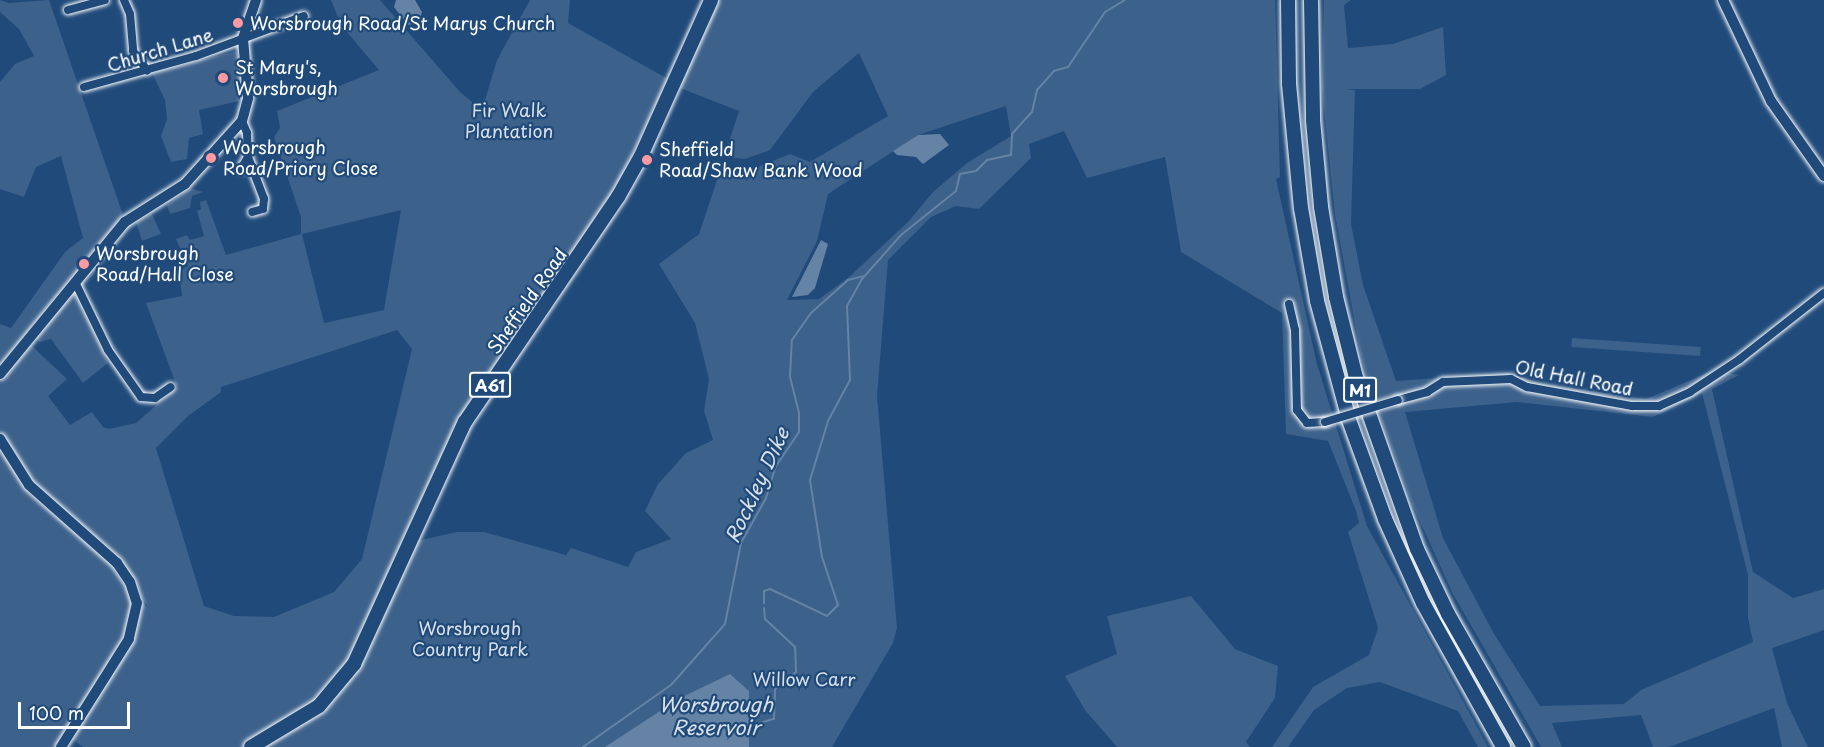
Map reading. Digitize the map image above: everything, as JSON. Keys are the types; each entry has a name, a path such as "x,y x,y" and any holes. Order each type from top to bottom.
{"highway":[{"name":"Sheffield Road","path":"251,747 319,706 354,664 465,422 618,197 641,156 711,0"},
{"name":"M1","path":"1288,0 1289,84 1301,208 1317,301 1349,420 1385,519 1423,603 1503,747"},
{"name":"M1","path":"1311,0 1312,99 1320,196 1336,297 1355,374 1417,549 1453,624 1524,747"}],"street":[{"path":"68,10 105,0"},
{"path":"124,0 130,14 133,51 147,70"},
{"path":"0,374 125,222 185,184 242,121 248,98 243,38 256,0"},
{"path":"1722,0 1771,101 1824,177"},
{"name":"Church Lane","path":"84,87 147,70 304,16"},
{"path":"242,121 247,133 248,157 264,200 263,209 252,212"},
{"path":"241,169 248,157"},
{"path":"75,282 108,350 141,397 155,398 171,387"},
{"name":"Old Hall Road","path":"1289,304 1295,330 1297,410 1307,423 1325,422 1427,392 1443,382 1511,380 1527,387 1632,406 1659,406 1690,392 1740,358 1824,293"},
{"path":"0,439 29,485 117,563 130,582 137,603 129,639 62,747"}],"green space":[{"path":"0,0 9,3 49,0 123,215 0,365 0,324 11,328 65,252 83,238 61,156 36,167 24,197 0,189 0,82 15,64 34,56 19,29 0,12"},
{"path":"331,0 380,0 460,92 482,110 497,60 530,0 570,0 568,23 668,79 621,178 456,428 397,552 417,541 457,532 484,532 566,555 571,548 628,567 636,552 671,539 645,511 658,484 686,453 713,440 704,411 709,379 695,323 659,264 699,234 720,171 743,173 790,154 810,162 888,116 859,53 813,92 770,150 745,159 724,157 739,111 680,88 719,0 1275,0 1280,177 1276,179 1317,364 1367,526 1488,747 1478,747 1458,711 1380,682 1347,688 1314,710 1288,747 1272,747 1313,687 1369,655 1378,628 1348,532 1359,523 1356,511 1328,441 1286,434 1282,313 1181,252 1165,157 1087,178 1064,131 1029,144 1031,158 979,209 956,206 931,217 888,260 877,396 897,628 893,643 832,747 83,747 72,739 56,747 0,747 0,448 30,495 109,562 125,587 148,608 134,578 113,552 33,483 0,431 0,379 30,344 67,379 48,396 70,425 92,412 103,427 109,429 136,423 177,387 146,303 182,296 179,271 188,266 176,239 187,235 190,240 204,236 197,211 201,209 200,202 206,200 226,255 301,234 301,217 274,137 280,128 277,111 379,70 341,25","holes":["1006,106 1011,136 967,163 933,192 908,222 849,277 819,299 787,300 817,241 828,194 918,135","401,210 384,310 324,323 302,234","397,330 412,349 362,559 334,592 274,617 234,616 204,606 156,448 188,416 221,392 221,387"]},
{"path":"1324,0 1351,0 1344,5 1348,48 1393,44 1443,27 1446,75 1420,89 1345,89 1355,90 1351,224 1363,285 1396,381 1507,373 1543,384 1646,399 1713,371 1739,375 1712,389 1753,572 1793,598 1824,589 1824,630 1772,648 1787,703 1808,747 1782,747 1774,708 1669,747 1653,747 1641,715 1552,723 1562,747 1541,747 1453,594 1413,506 1379,413 1403,404 1400,393 1374,401 1361,356 1335,214 1322,88","holes":["1702,393 1748,575 1748,618 1753,642 1641,690 1624,704 1540,706 1493,632 1443,538 1405,412 1517,402 1653,417"]},
{"path":"237,51 244,100 199,110 203,134 189,138 187,159 171,162 161,136 167,119 165,100 152,73"},
{"path":"190,188 203,192 192,196 190,208 170,214 167,205"},
{"path":"152,214 161,234 142,241 136,222"},
{"path":"72,294 78,296 108,363 83,383 51,339 40,342 34,337"},
{"path":"1572,338 1701,347 1700,356 1571,347"},
{"path":"1191,596 1235,649 1278,666 1275,698 1246,742 1250,747 1117,747 1085,710 1065,676 1117,654 1107,616"}],"water":[{"path":"396,0 415,0 422,12 419,23 408,25 394,7"},
{"path":"940,134 949,145 923,164 916,157 897,155 893,151 918,135"},
{"path":"821,240 828,244 815,288 808,295 792,297"},
{"name":"Worsbrough Reservoir","path":"730,674 749,691 749,747 605,747 680,698"}],"waterway":[{"name":"Rockley Dike","path":"764,603 764,591 770,589 827,616 838,605 822,557 810,480 828,421 850,380 847,306 862,279 901,235 956,191 960,174 976,171 987,160 1011,155 1012,134 1032,112 1037,90 1054,71 1068,67 1105,12 1125,0"},
{"name":"Rockley Dike","path":"583,747 671,685 725,624 741,543 766,498 776,466 799,432 799,413 790,376 792,340 811,313 848,280 864,276"},
{"name":"Rockley Dike","path":"747,727 774,719 775,689 796,672 795,647 765,619 764,608"}],"place":[{"name":"Worsbrough Road/St Marys Church","path":"238,23"},
{"name":"St Mary's, Worsbrough","path":"223,78"},
{"name":"Worsbrough Road/Priory Close","path":"211,158"},
{"name":"Sheffield Road/Shaw Bank Wood","path":"647,160"},
{"name":"Worsbrough Road/Hall Close","path":"84,264"}],"park label":[{"name":"Fir Walk Plantation","path":"509,121"},
{"name":"Worsbrough Country Park","path":"470,639"},
{"name":"Willow Carr","path":"804,679"}]}
